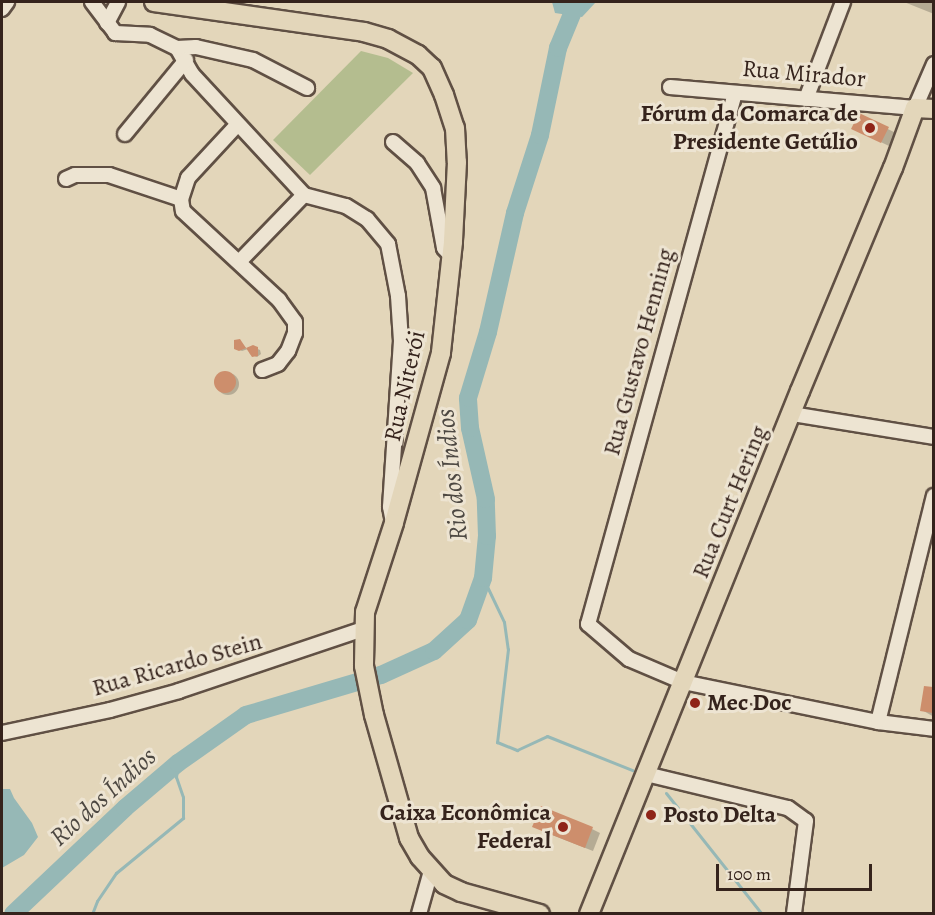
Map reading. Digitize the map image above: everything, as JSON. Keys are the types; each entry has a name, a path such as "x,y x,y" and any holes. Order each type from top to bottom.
{"main road":[{"name":"Rua Niterói","path":"154,2 364,32 398,43 418,55 432,68 444,95 455,129 457,185 452,257 441,353 394,524 365,612 364,666 374,715 409,838 431,871 444,884 461,892 540,914"},
{"name":"Rua Mirador","path":"915,108 933,109"},
{"name":"Rua Curt Hering","path":"589,913 893,168 915,108"}],"street":[{"path":"2,9 7,2"},
{"path":"92,2 115,33 150,34 177,48 192,74 304,195 346,206 367,219 388,244 398,296 401,341 390,507 394,524"},
{"path":"107,23 118,2"},
{"path":"806,99 843,2"},
{"path":"177,48 196,47 253,60 307,88"},
{"path":"126,134 186,60"},
{"path":"915,108 933,63"},
{"name":"Rua Mirador","path":"670,87 915,108"},
{"name":"Rua Gustavo Henning","path":"683,682 628,659 588,624 735,93"},
{"path":"237,125 188,178 182,199 183,211 279,300 295,322 295,333 288,351 278,364 262,370"},
{"path":"393,142 426,175 438,207 444,248 452,257"},
{"path":"66,178 75,175 109,175 182,199"},
{"path":"239,262 304,195"},
{"path":"792,414 933,437"},
{"path":"878,722 933,496"},
{"name":"Rua Ricardo Stein","path":"2,733 110,710 179,691 363,629"},
{"path":"683,682 878,722 933,729"},
{"path":"646,774 788,808 806,821 794,914"},
{"path":"419,914 431,871"}],"green space":[{"path":"361,51 388,58 413,73 310,175 273,140"}],"water":[{"path":"552,2 596,2 582,17 555,13"},
{"path":"2,789 10,789 32,823 38,837 24,855 2,868"}],"building":[{"name":"Fórum da Comarca de Presidente Getúlio","path":"859,113 889,127 881,143 851,129"},
{"path":"240,339 246,348 239,351 234,349 234,340"},
{"path":"253,345 258,347 258,356 252,357 246,348"},
{"path":"225,371 235,378 236,382 229,392 225,393 215,386 214,382 221,372"},
{"path":"924,686 933,687 933,713 920,711"},
{"name":"Caixa Econômica Federal","path":"541,806 593,827 585,848 532,827"}],"waterway":[{"name":"Rio dos Índios","path":"13,914 125,808 178,763 246,715 381,675 434,651 468,620 483,578 487,536 486,499 470,428 468,398 488,332 515,213 540,135 558,48 577,2"},
{"path":"483,578 504,622 508,649 497,742 517,750 547,736 632,770"},
{"path":"92,914 97,901 116,873 183,818 183,797 176,777 178,763"},
{"path":"666,793 762,914"}],"place":[{"name":"Fórum da Comarca de Presidente Getúlio","path":"870,128"},
{"name":"Mec Doc","path":"695,703"},
{"name":"Posto Delta","path":"651,815"},
{"name":"Caixa Econômica Federal","path":"563,827"}]}
